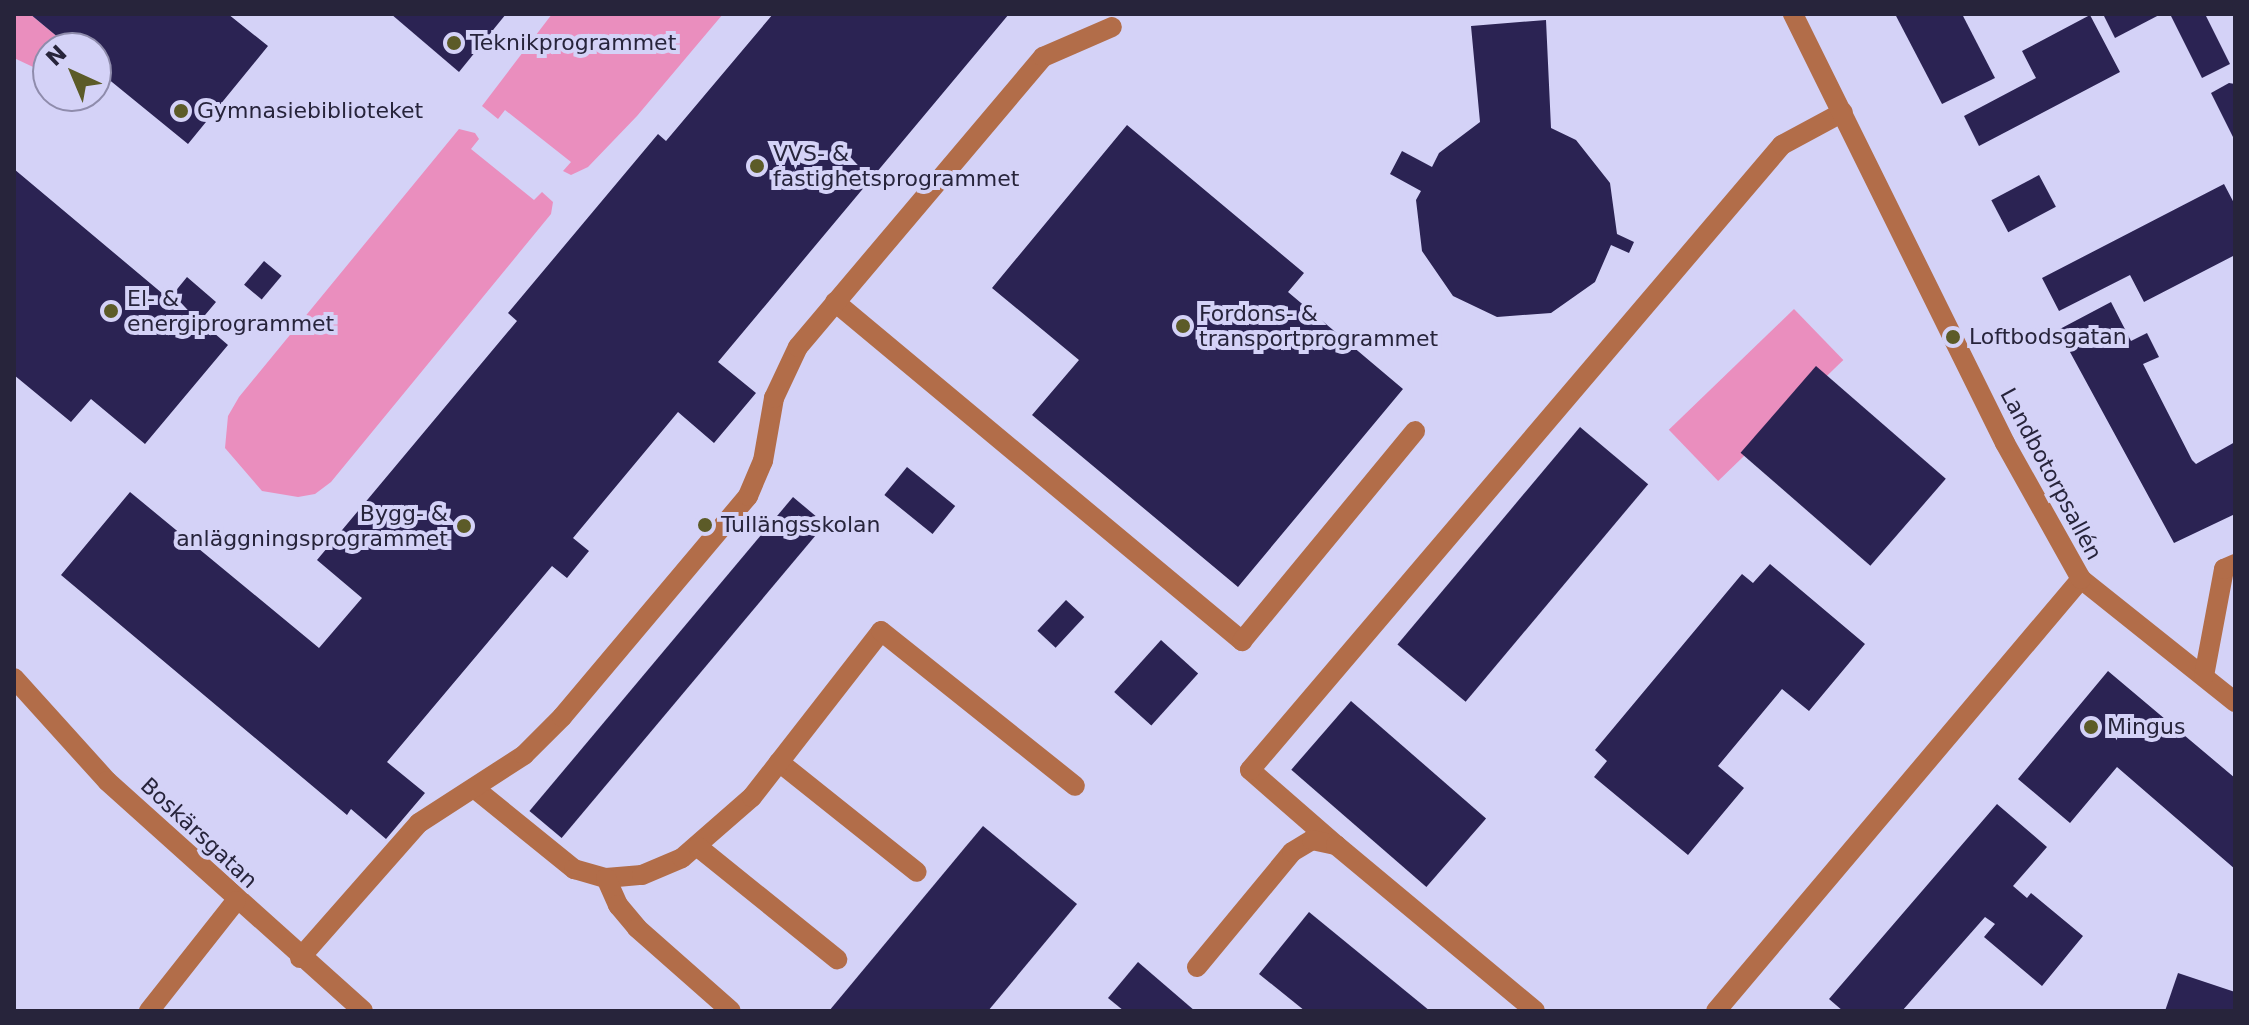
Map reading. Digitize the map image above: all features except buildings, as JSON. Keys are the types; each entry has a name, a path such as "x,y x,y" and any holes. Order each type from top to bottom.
{"street":[{"name":"Landbotorpsallén","path":"1716,1011 2081,579 2005,443 1793,14"},
{"path":"300,958 419,823 524,755 562,717 748,496 763,461 784,370 835,302 1043,57 1112,27"},
{"path":"1535,1011 1250,770 1782,145 1843,112"},
{"path":"835,302 1242,641 1415,431"},
{"path":"2204,676 2224,569 2235,564"},
{"path":"2081,579 2235,702"},
{"path":"474,788 574,869 606,878 642,875 698,847 752,797 881,631 1075,786"},
{"name":"Boskärsgatan","path":"14,678 107,781 236,901 363,1011"},
{"path":"779,762 917,872"},
{"path":"1197,967 1292,852 1312,840 1336,845"},
{"path":"698,847 837,959"},
{"path":"606,878 618,905 637,928 731,1011"},
{"path":"149,1011 236,901"}],"shaded area":[{"path":"14,14 30,14 52,32 32,32 32,66 14,58"},
{"path":"552,14 723,14 637,116 588,167 571,175 563,171 571,162 505,110 498,119 482,106"},
{"path":"459,129 475,133 479,139 471,149 534,200 542,192 553,202 551,214 331,482 315,494 298,497 262,491 225,448 228,416 239,397"},
{"path":"1794,309 1843,360 1718,481 1669,430"}],"place":[{"name":"Teknikprogrammet","path":"454,43"},
{"name":"Gymnasiebiblioteket","path":"181,111"},
{"name":"VVS- & fastighetsprogrammet","path":"757,166"},
{"name":"El- & energiprogrammet","path":"111,311"},
{"name":"Fordons- & transportprogrammet","path":"1183,326"},
{"name":"Loftbodsgatan","path":"1953,337"},
{"name":"Tullängsskolan","path":"705,525"},
{"name":"Bygg- & anläggningsprogrammet","path":"464,526"},
{"name":"Mingus","path":"2091,727"}]}
